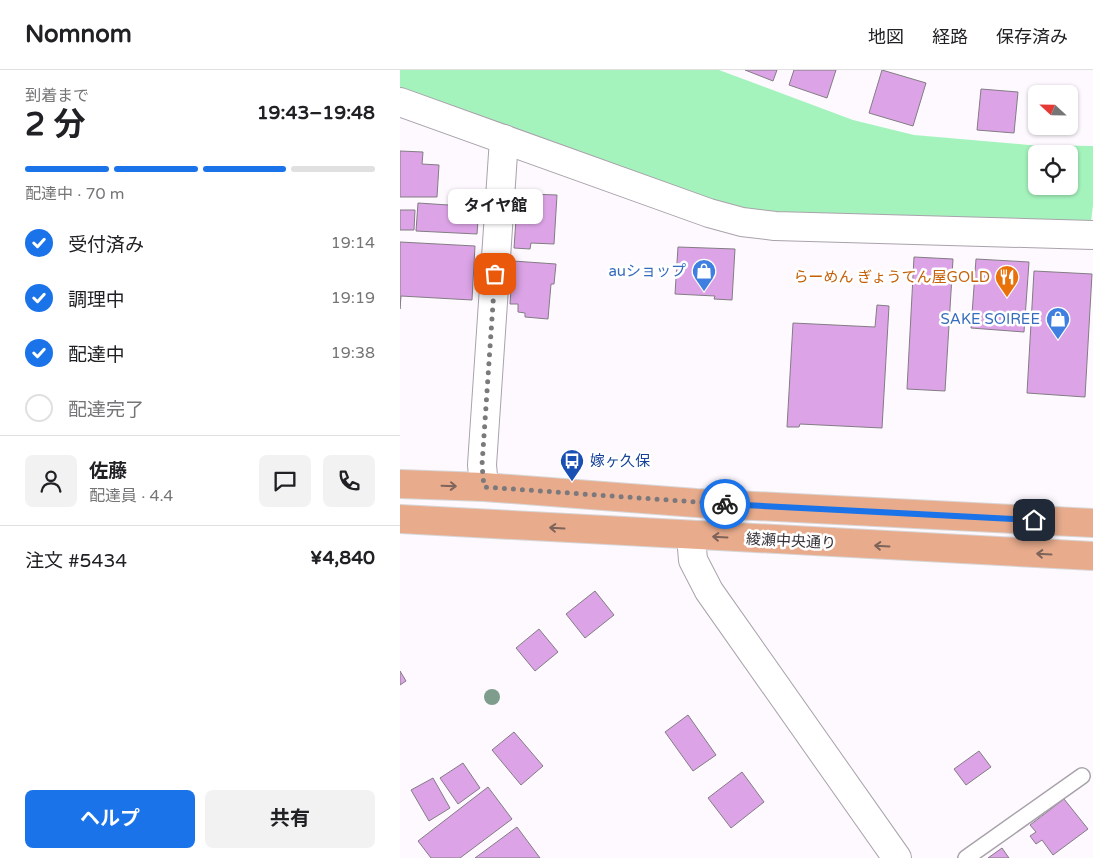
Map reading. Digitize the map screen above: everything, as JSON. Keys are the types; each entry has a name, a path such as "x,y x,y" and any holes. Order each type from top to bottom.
{"main road":[{"path":"400,484 484,487 696,503 1093,523"},
{"name":"綾瀬中央通り","path":"400,519 1093,556"}],"street":[{"path":"400,102 709,213 742,222 775,226 1093,235"},
{"path":"484,487 482,465 504,139"},
{"path":"691,536 693,560 709,591 897,858"}],"lane":[{"path":"966,858 1082,776"}],"green space":[{"path":"400,70 719,70 853,120 914,135 1029,145 1028,195 1078,195 1078,146 1093,146 1093,205 1090,230 776,215 725,205 400,93"}],"building":[{"path":"745,70 777,70 773,81"},
{"path":"794,70 836,70 827,98 789,85"},
{"path":"882,70 926,83 913,126 869,113"},
{"path":"981,89 1018,92 1014,133 977,130"},
{"path":"400,151 423,152 422,164 439,165 437,197 400,197"},
{"path":"530,194 557,195 554,244 531,243 530,249 514,248 516,219 524,220 525,204 529,204"},
{"path":"418,203 479,207 477,234 416,231"},
{"path":"400,210 415,210 414,230 400,230"},
{"path":"400,242 475,246 472,300 401,296 400,309"},
{"path":"678,247 735,249 732,300 714,299 715,296 675,294"},
{"path":"914,257 953,259 945,391 907,389"},
{"path":"976,259 1029,262 1024,332 971,328"},
{"path":"513,261 556,264 554,284 551,284 548,319 525,317 525,313 518,312 518,304 510,304"},
{"path":"1034,271 1092,274 1085,397 1027,393"},
{"path":"877,305 889,306 882,428 800,424 799,427 787,427 793,323 875,327"},
{"path":"595,591 614,615 585,638 566,614"},
{"path":"539,629 558,652 535,671 516,648"},
{"path":"400,671 406,681 400,685"},
{"path":"688,715 716,755 693,771 665,732"},
{"path":"514,732 543,766 521,785 492,750"},
{"path":"979,751 991,767 966,785 954,769"},
{"path":"463,763 480,788 458,804 440,778"},
{"path":"742,772 764,802 731,828 708,798"},
{"path":"433,778 450,808 429,821 411,790"},
{"path":"488,787 512,819 460,858 431,858 418,841"},
{"path":"1064,799 1088,829 1053,855 1042,840 1036,844 1030,836 1036,832 1030,825"},
{"path":"517,827 540,858 475,858"},
{"path":"1002,848 1009,858 988,858"}],"way so far":[{"path":"495,274 482,465 484,487 725,504"}],"place":[{"name":"タイヤ館","path":"495,274"},
{"name":"auショップ","path":"704,292"},
{"name":"らーめん ぎょうてん屋GOLD","path":"1007,298"},
{"name":"SAKE SOIREE","path":"1058,340"},
{"name":"嫁ヶ久保","path":"572,482"}],"route":[{"path":"725,504 1034,520"}]}
